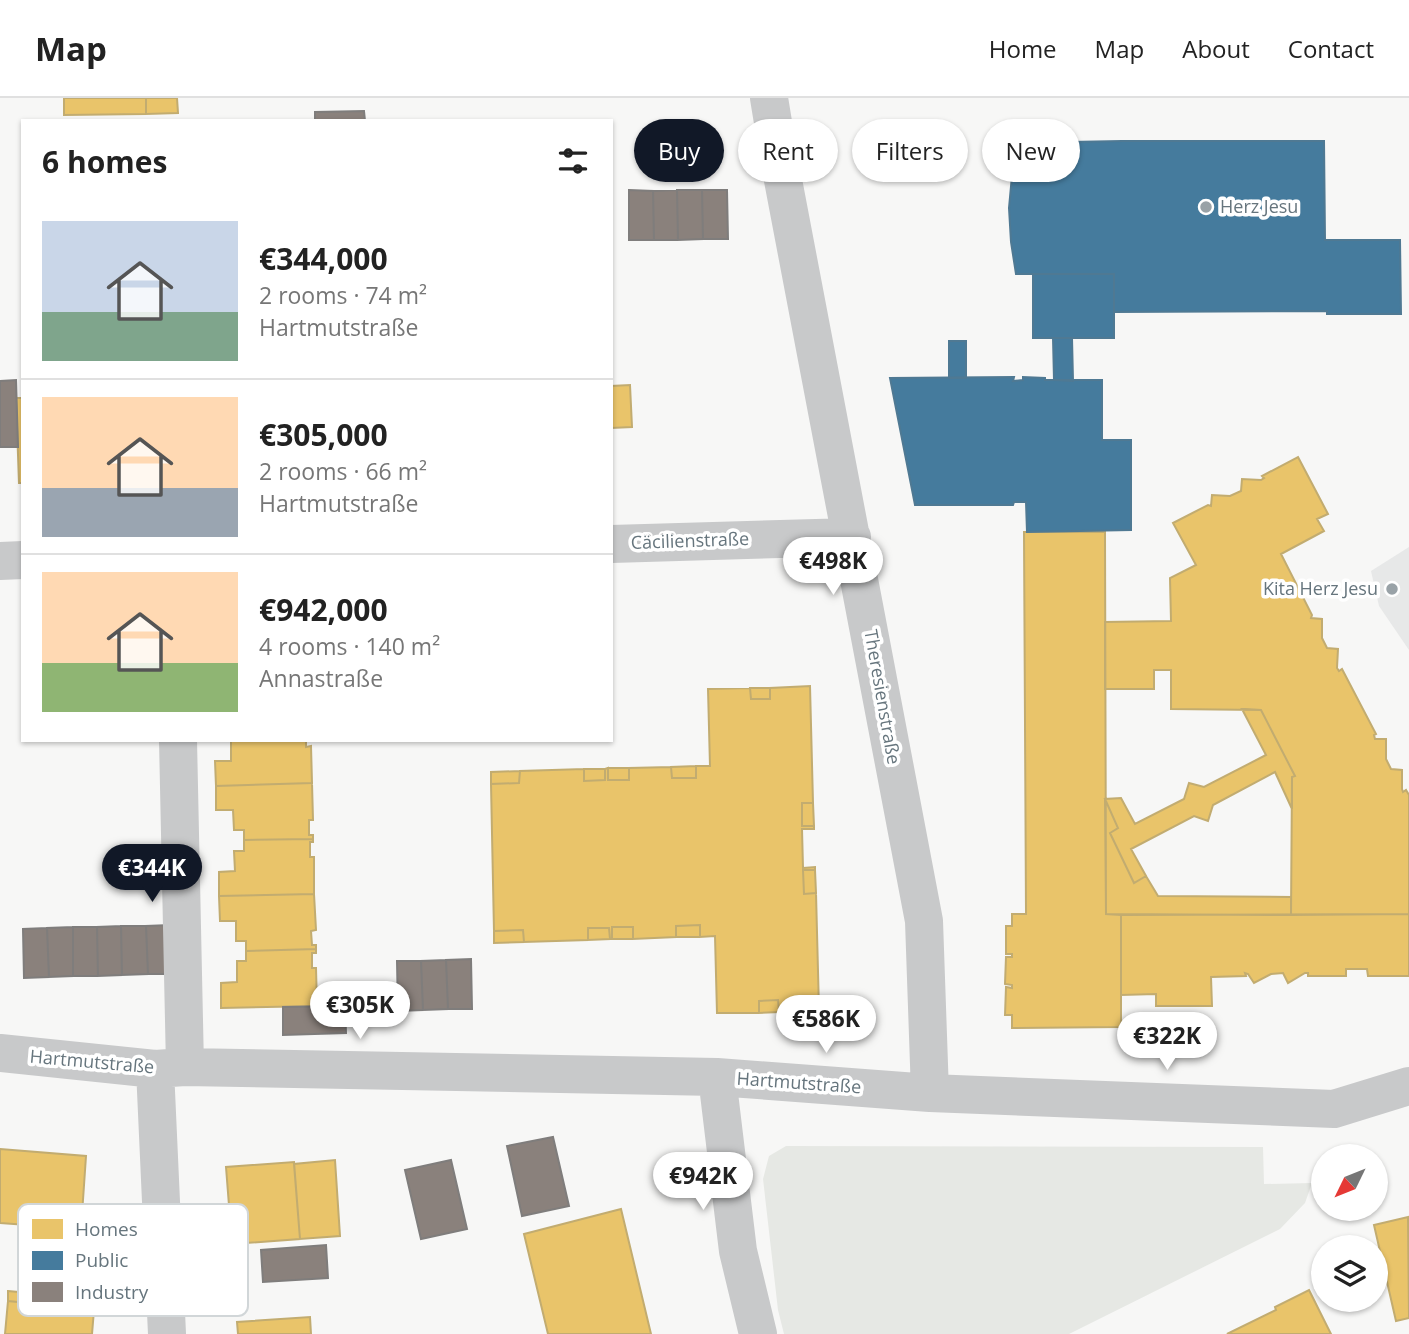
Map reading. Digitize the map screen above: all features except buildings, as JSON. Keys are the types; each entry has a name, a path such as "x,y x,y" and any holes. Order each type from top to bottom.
{"street":[{"name":"Theresienstraße","path":"769,98 924,921 930,1093"},
{"name":"Cäcilienstraße","path":"613,544 852,537"},
{"path":"0,561 21,560"},
{"path":"168,1204 178,742"},
{"name":"Hartmutstraße","path":"0,1054 170,1068 717,1077 930,1093 1334,1108 1409,1086"},
{"path":"717,1077 738,1251 758,1334"},
{"path":"167,1316 167,1334"}],"shaded area":[{"name":"Kita Herz Jesu","path":"1409,547 1409,650 1379,606 1371,571"},
{"path":"786,1146 1263,1147 1264,1184 1311,1183 1311,1186 1305,1203 1280,1229 1069,1334 784,1334 778,1310 763,1179 769,1156"}],"place":[{"name":"Herz Jesu","path":"1206,207"},
{"name":"Kita Herz Jesu","path":"1392,589"}]}
